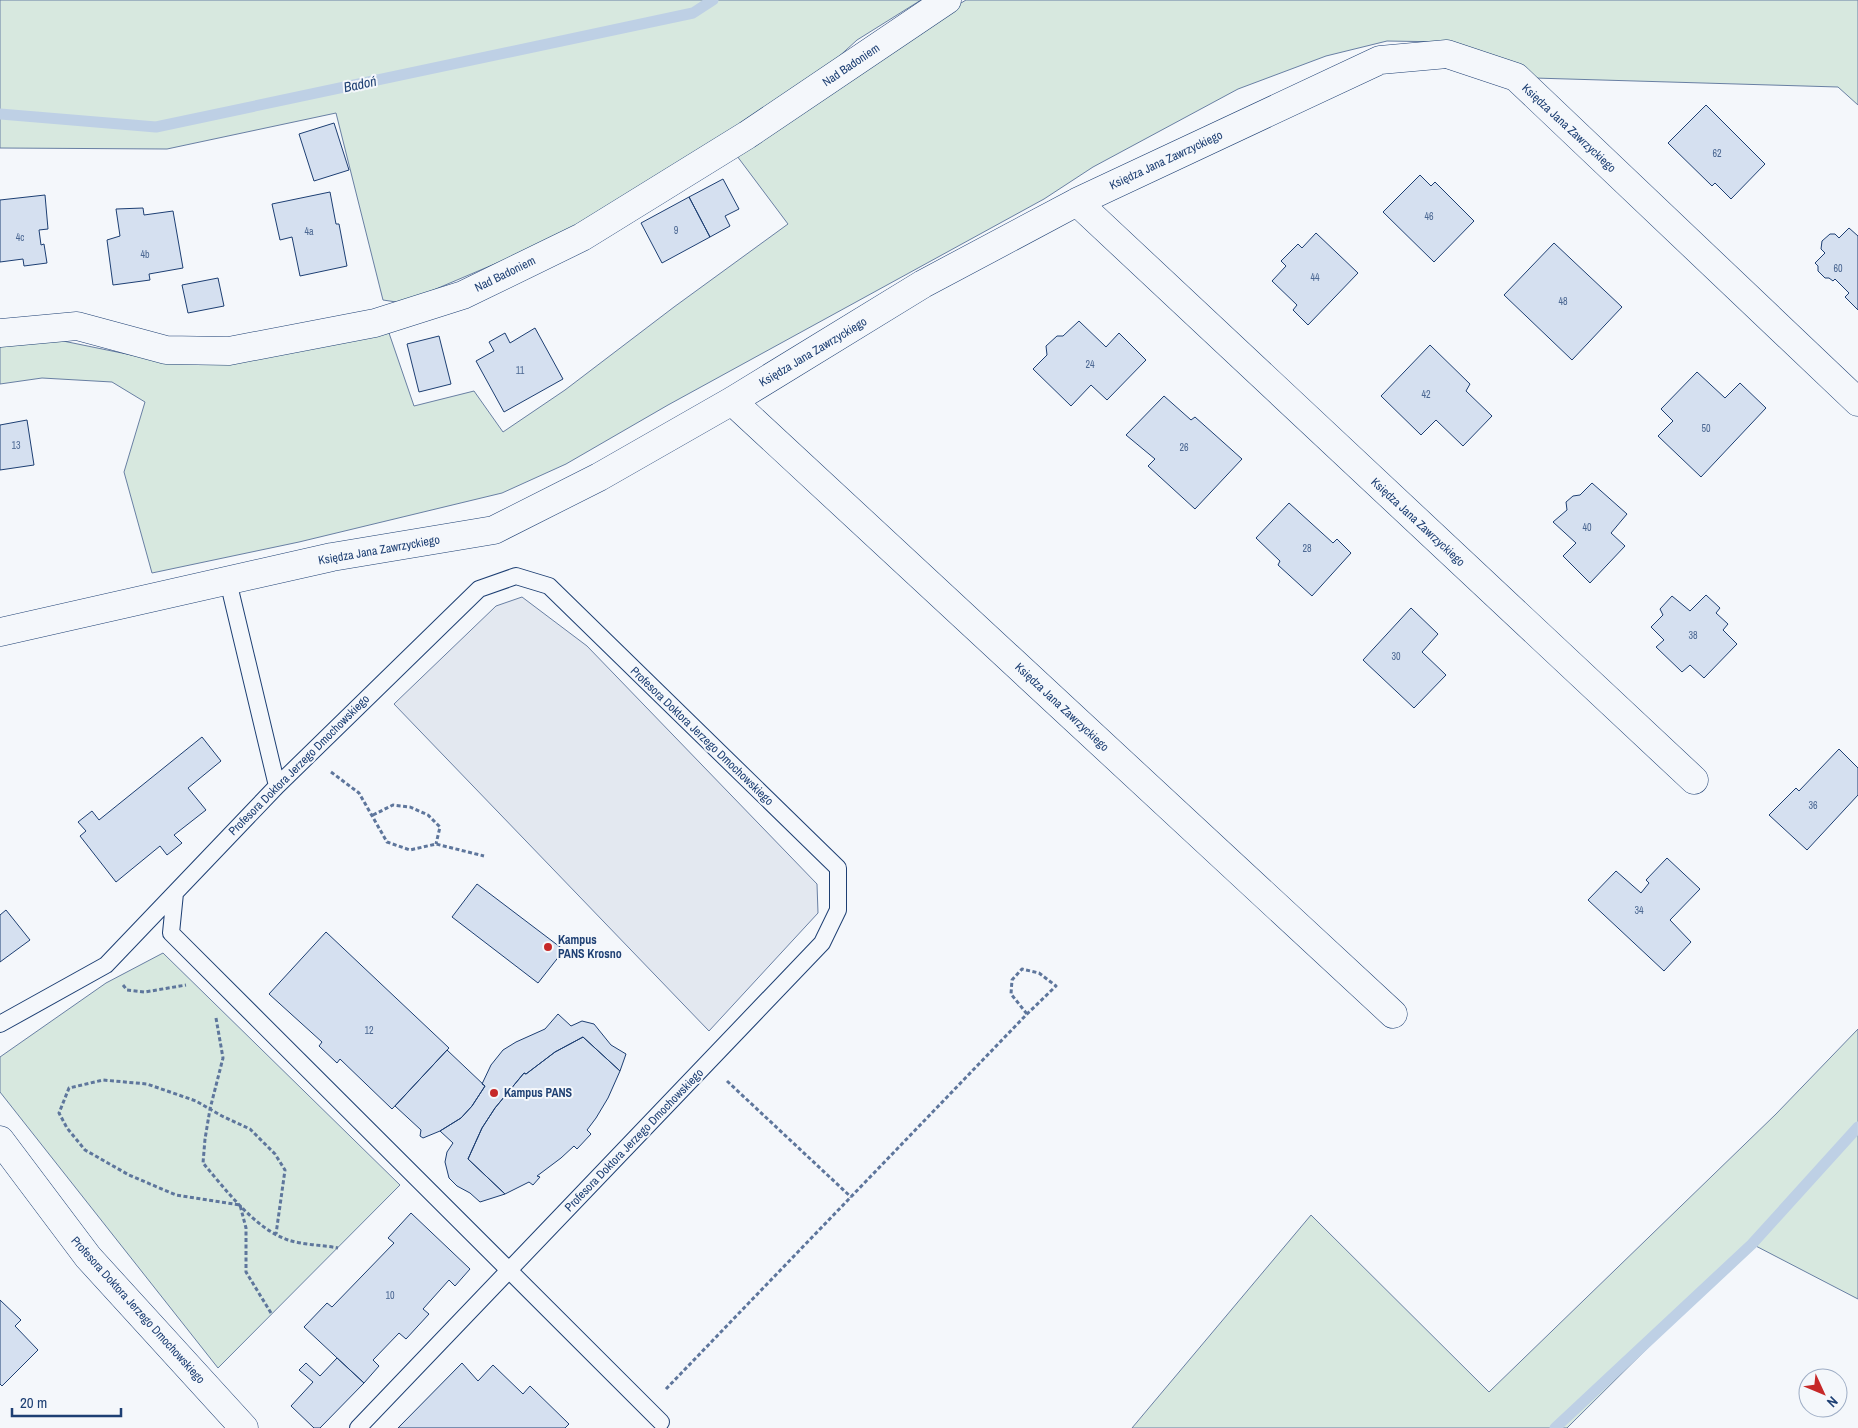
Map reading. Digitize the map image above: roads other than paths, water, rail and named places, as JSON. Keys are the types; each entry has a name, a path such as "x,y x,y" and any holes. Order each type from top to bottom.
{"street":[{"name":"Nad Badoniem","path":"0,333 77,326 166,350 230,351 375,324 463,295 582,237 747,135 947,0"},
{"name":"Księdza Jana Zawrzyckiego","path":"0,632 332,557 494,530 599,477 732,401 923,284 1077,202 1380,60 1447,54 1516,78 1858,402"},
{"name":"Księdza Jana Zawrzyckiego","path":"1077,202 1694,780"},
{"name":"Księdza Jana Zawrzyckiego","path":"732,401 1392,1014"},
{"name":"Profesora Doktora Jerzego Dmochowskiego","path":"0,1140 88,1257 244,1428"}],"lane":[{"name":"Profesora Doktora Jerzego Dmochowskiego","path":"0,1024 106,965 277,786 479,589 516,576 549,586 838,868 838,910 822,943 358,1428"},
{"path":"228,581 277,786"},
{"path":"175,893 171,933 660,1422"}],"waterway":[{"name":"Badoń","path":"0,114 156,127 693,13 713,0"},
{"path":"1555,1428 1752,1244 1858,1127"}],"place":[{"name":"Kampus PANS Krosno","path":"548,947"},
{"name":"Kampus PANS","path":"494,1093"}]}
